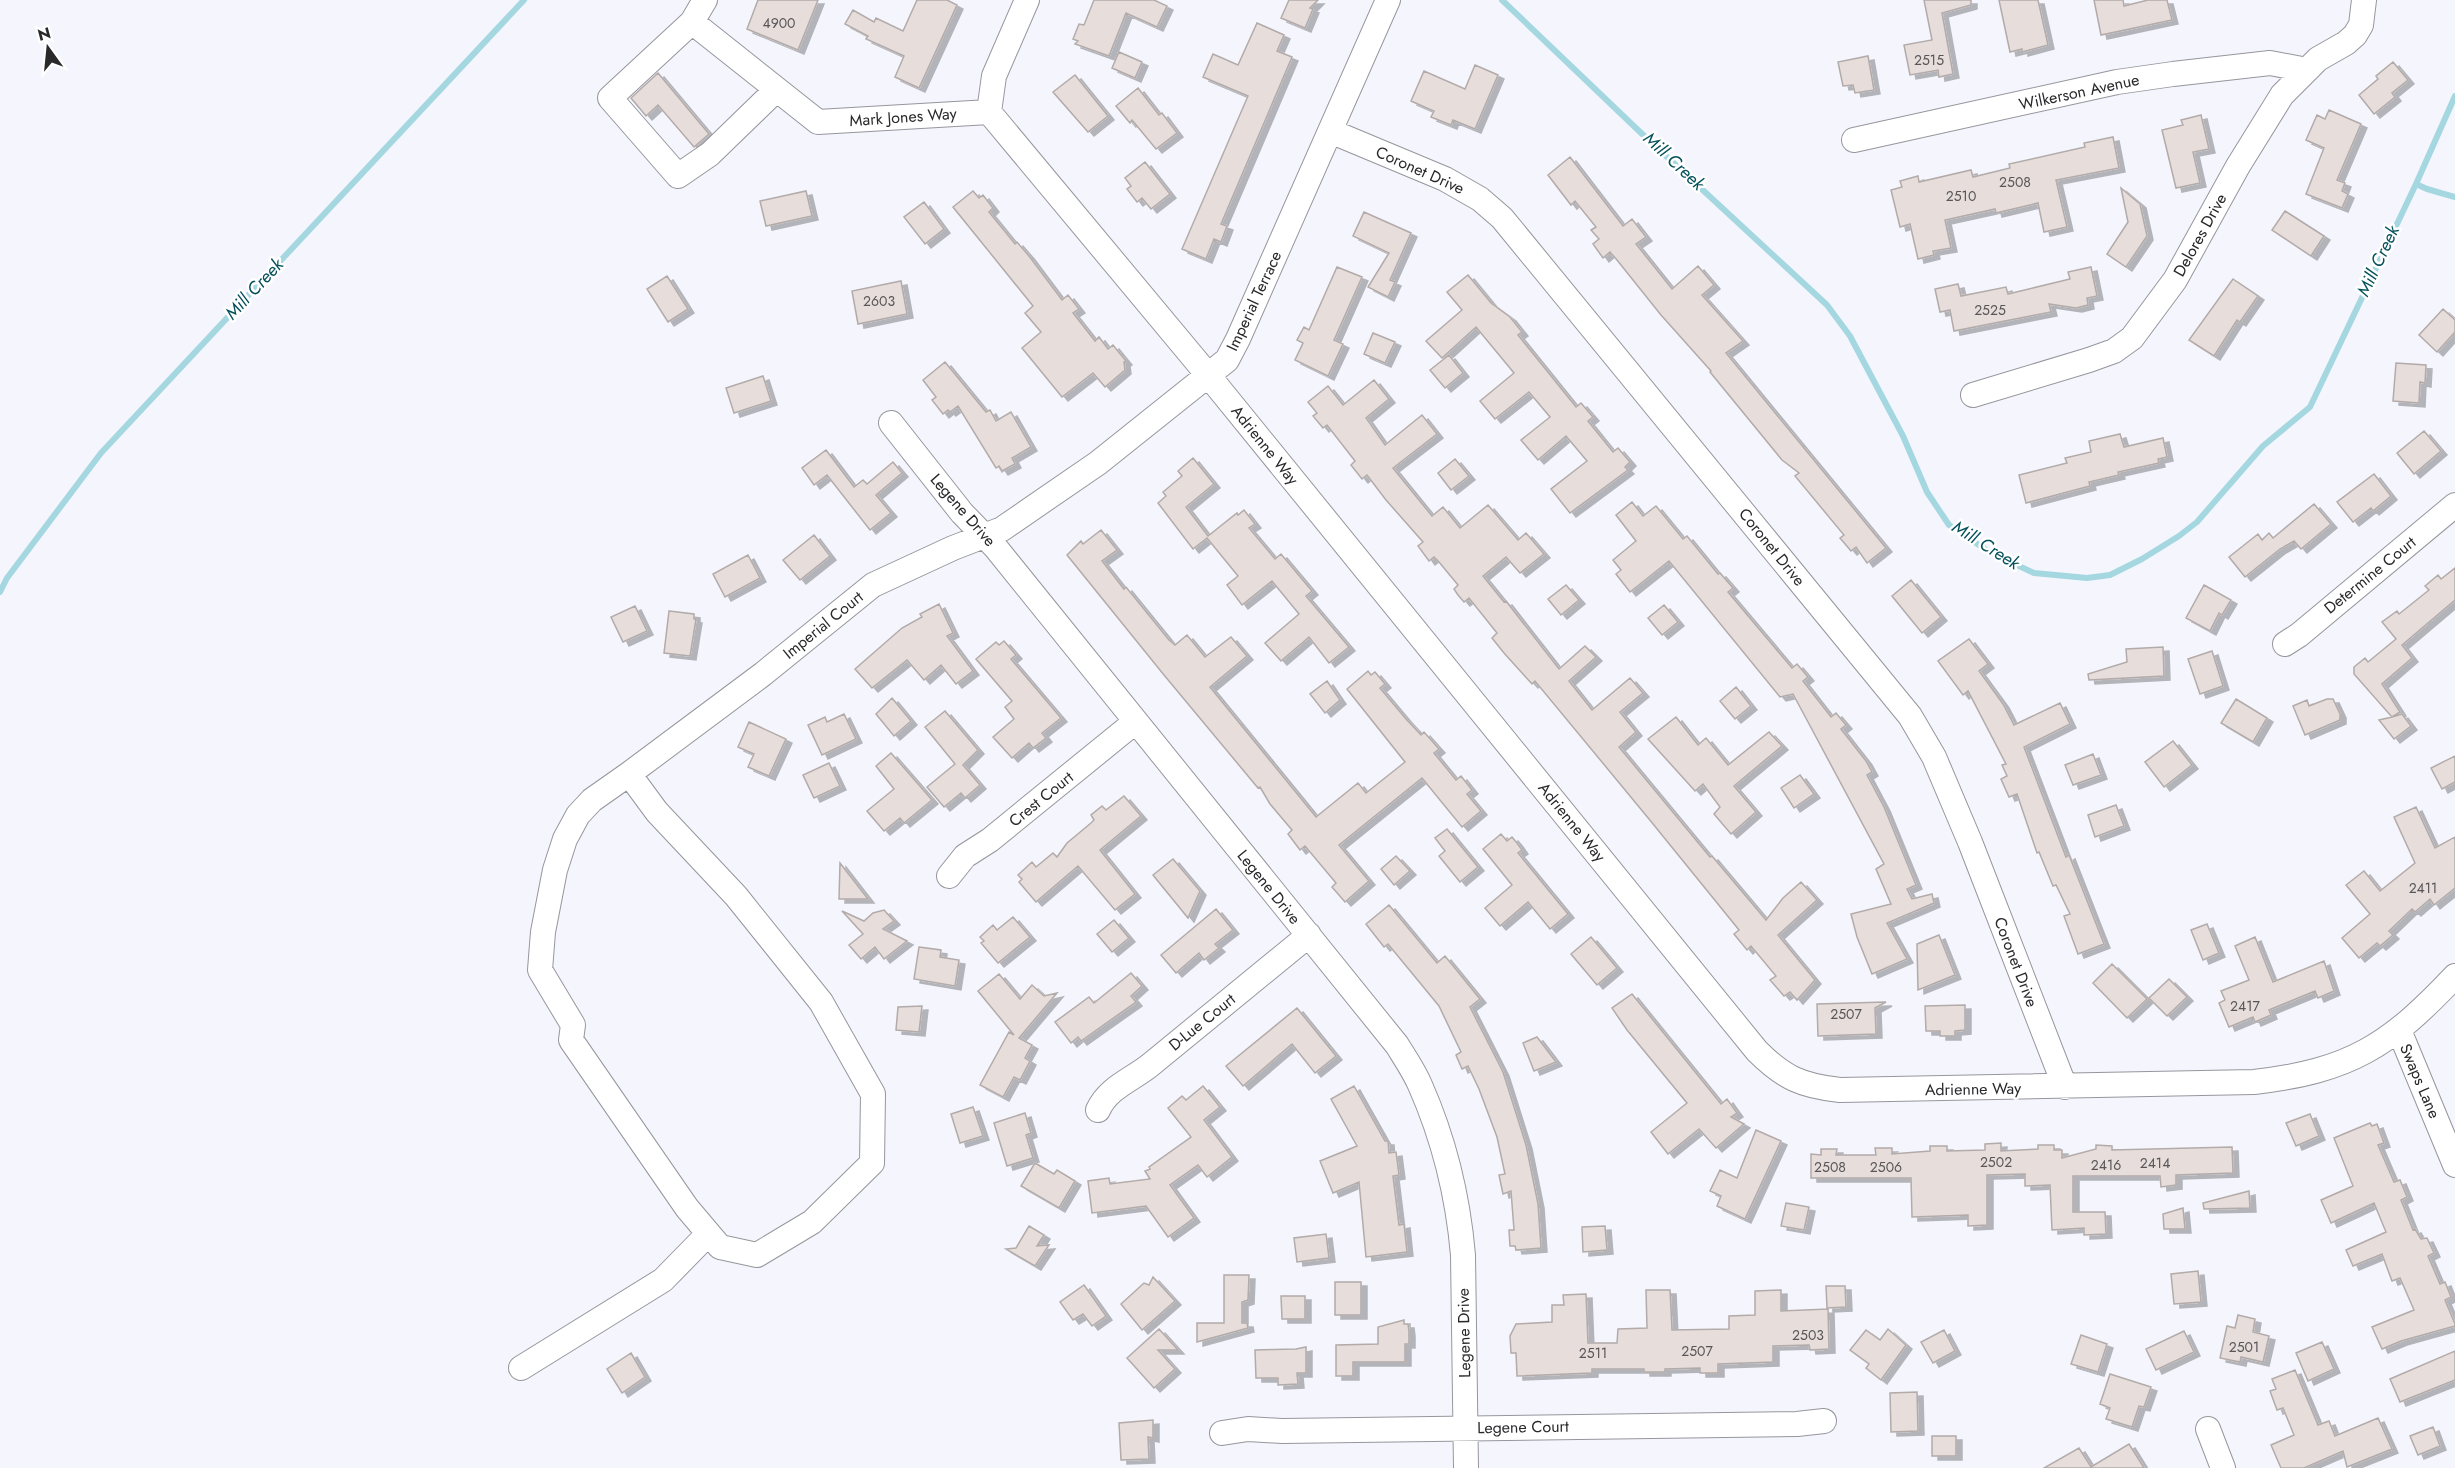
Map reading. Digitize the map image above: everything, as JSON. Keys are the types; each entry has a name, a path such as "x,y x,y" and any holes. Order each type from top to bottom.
{"street":[{"path":"692,22 776,90 710,154 678,176 610,98 692,22 705,0"},
{"path":"989,112 994,76 1027,0"},
{"name":"Imperial Terrace","path":"984,536 1002,529 1098,464 1227,360 1388,0"},
{"name":"Delores Drive","path":"1973,395 2090,360 2114,351 2132,339 2175,280 2238,166 2282,95 2318,59 2346,43 2355,35 2361,25 2364,0"},
{"name":"Wilkerson Avenue","path":"1854,140 2118,82 2270,63 2307,70"},
{"name":"Mark Jones Way","path":"776,90 818,122 989,112"},
{"name":"Adrienne Way","path":"989,112 1208,375 1757,1051 1774,1068 1802,1083 1839,1090 2254,1082 2294,1077 2344,1063 2370,1051 2399,1030 2455,976"},
{"name":"Coronet Drive","path":"1330,131 1445,179 1480,199 1502,218 1910,716 1934,757 1965,831 2064,1087"},
{"name":"Legene Drive","path":"891,423 962,513 984,536 1309,935 1397,1045 1420,1083 1452,1178 1460,1223 1463,1255 1466,1468"},
{"name":"Determine Court","path":"2285,644 2299,635 2455,505"},
{"name":"Imperial Court","path":"629,774 657,812 736,896 821,1002 873,1094 872,1163 812,1221 757,1255 720,1247 708,1234 687,1208 571,1040 573,1025 540,970 543,932 555,870 565,839 585,807 676,738 763,674 873,585 896,572 984,536"},
{"name":"Crest Court","path":"949,876 966,856 990,840 1135,722"},
{"name":"D-Lue Court","path":"1098,1110 1102,1101 1110,1093 1144,1069 1309,935"},
{"name":"Swaps Lane","path":"2399,1030 2455,1165"},
{"path":"521,1368 663,1280 708,1234"},
{"name":"Legene Court","path":"1222,1433 1248,1429 1282,1431 1797,1424 1824,1421"},
{"path":"2208,1429 2223,1468"}],"building":[{"path":"758,0 818,0 798,50 747,29"},
{"path":"917,0 947,0 957,5 919,88 895,77 904,56 866,39 868,36 845,24 853,10 874,22 876,18 903,31"},
{"path":"1094,0 1154,0 1167,6 1157,27 1126,13 1109,56 1075,44 1078,41 1073,39 1079,24 1084,25"},
{"path":"1289,0 1318,0 1310,8 1313,9 1305,28 1281,18"},
{"path":"1924,0 1971,0 1971,5 1942,13 1953,74 1939,77 1938,70 1910,75 1904,45 1932,40"},
{"path":"1999,0 2038,0 2048,45 2022,52 2022,49 2010,52"},
{"path":"2094,0 2123,0 2124,6 2148,0 2167,0 2172,20 2101,35"},
{"path":"1257,23 1284,35 1277,51 1292,57 1221,224 1227,226 1221,242 1214,239 1206,259 1182,249 1248,96 1203,77 1213,54 1238,65"},
{"path":"1119,52 1142,62 1135,78 1112,68"},
{"path":"1868,56 1874,90 1855,93 1853,85 1843,86 1838,62"},
{"path":"2393,62 2408,80 2392,93 2395,97 2374,114 2359,95"},
{"path":"1475,65 1498,75 1475,129 1453,120 1451,125 1431,117 1434,111 1411,101 1424,71 1465,89"},
{"path":"658,73 709,134 694,147 658,105 646,116 631,98"},
{"path":"1075,75 1108,116 1088,132 1053,92"},
{"path":"1138,88 1159,115 1162,113 1177,133 1156,149 1132,120 1130,123 1116,106"},
{"path":"2329,110 2361,124 2337,180 2345,183 2342,191 2348,194 2342,208 2306,194 2324,148 2306,140 2317,115 2325,119"},
{"path":"2201,115 2209,149 2193,152 2200,183 2176,188 2162,130 2183,125 2181,120"},
{"path":"2113,137 2119,168 2056,180 2067,227 2044,232 2038,203 1996,213 1995,209 1945,220 1951,248 1933,251 1934,255 1918,259 1910,224 1900,227 1891,190 1902,187 1900,181 1918,176 1919,182 1971,170 1973,177 2010,168 2009,164 2085,147 2084,143"},
{"path":"1570,157 1623,226 1632,219 1646,237 1636,244 1672,289 1698,266 1714,285 1702,295 1743,341 1726,353 1886,548 1867,563 1856,547 1851,551 1840,538 1844,535 1795,476 1799,473 1782,460 1711,371 1661,315 1617,260 1610,252 1603,258 1593,244 1599,239 1591,230 1596,227 1575,201 1571,205 1548,175"},
{"path":"1145,162 1170,194 1151,209 1142,198 1137,202 1127,189 1131,186 1125,178"},
{"path":"2121,188 2140,204 2147,236 2126,267 2107,254 2128,222"},
{"path":"806,191 812,216 766,226 760,201"},
{"path":"973,191 979,198 983,195 993,208 989,212 1015,244 1017,242 1029,256 1062,300 1068,295 1079,309 1073,313 1095,341 1099,337 1108,349 1113,345 1126,361 1124,362 1125,370 1105,387 1093,373 1062,397 1022,348 1041,332 1025,313 1033,306 953,207"},
{"path":"924,202 944,229 925,244 904,217"},
{"path":"2285,211 2324,236 2311,256 2272,230"},
{"path":"1364,212 1411,233 1390,280 1395,282 1388,297 1368,287 1389,253 1353,236"},
{"path":"1337,267 1362,277 1334,340 1343,344 1328,376 1295,360 1303,343 1297,340 1304,327 1309,330"},
{"path":"2091,267 2097,296 2087,298 2088,305 2076,308 2049,304 2051,312 1954,331 1950,310 1940,312 1935,289 1958,284 1961,296 2006,287 2008,294 2070,279 2068,272"},
{"path":"1468,275 1491,303 1510,317 1522,332 1518,335 1576,407 1581,403 1593,417 1588,421 1613,452 1618,448 1630,462 1625,467 1628,470 1570,513 1551,489 1587,461 1566,436 1538,460 1521,440 1550,417 1529,392 1495,419 1480,401 1514,373 1476,327 1442,358 1426,341 1462,310 1447,292"},
{"path":"667,276 688,309 668,322 647,289"},
{"path":"2233,279 2258,296 2240,322 2237,320 2214,356 2189,340"},
{"path":"901,281 907,314 858,324 852,291"},
{"path":"2443,309 2455,320 2455,332 2437,352 2419,335"},
{"path":"1373,333 1395,342 1385,363 1364,354"},
{"path":"1449,355 1463,373 1445,388 1430,370"},
{"path":"945,362 986,412 990,410 996,421 1011,412 1031,447 1012,458 1015,464 1002,471 999,466 996,468 958,406 943,414 932,400 936,397 923,380"},
{"path":"2396,363 2426,365 2425,383 2420,382 2419,403 2393,401"},
{"path":"763,376 771,401 734,413 726,388"},
{"path":"1374,380 1389,399 1366,418 1385,445 1422,415 1437,434 1393,468 1432,516 1443,507 1460,528 1488,505 1518,540 1526,533 1544,554 1520,573 1506,557 1483,576 1504,602 1506,601 1559,669 1585,646 1596,657 1569,681 1592,710 1630,678 1643,693 1620,712 1636,732 1619,747 1710,857 1712,856 1766,920 1783,898 1801,882 1817,900 1778,935 1815,980 1797,1000 1790,992 1784,996 1770,980 1776,976 1751,946 1747,950 1734,934 1739,930 1535,681 1532,684 1504,653 1492,638 1497,633 1469,598 1464,602 1458,595 1454,589 1458,585 1439,562 1434,557 1429,561 1418,546 1423,542 1367,475 1362,479 1351,465 1355,461 1327,425 1323,428 1313,416 1317,413 1308,402 1328,386 1343,405"},
{"path":"2424,431 2441,451 2414,474 2397,453"},
{"path":"2120,434 2124,447 2163,438 2167,457 2158,459 2159,463 2118,472 2119,475 2089,482 2090,486 2026,503 2019,475 2067,463 2065,458 2091,452 2089,441"},
{"path":"826,450 854,487 863,480 867,484 893,462 902,473 876,495 891,513 870,530 827,475 814,485 802,468"},
{"path":"1193,458 1214,484 1186,507 1208,536 1244,510 1255,524 1249,528 1275,559 1281,554 1312,591 1306,596 1349,647 1329,663 1309,637 1281,661 1265,643 1299,614 1272,581 1242,605 1227,585 1238,576 1207,538 1193,549 1158,503 1166,496 1163,492 1182,476 1178,471"},
{"path":"1455,459 1469,476 1451,490 1438,473"},
{"path":"2374,474 2391,496 2373,511 2371,508 2353,522 2337,502"},
{"path":"1632,502 1643,516 1656,506 1683,539 1687,536 1718,574 1720,573 1733,588 1728,592 1792,668 1797,664 1808,677 1803,681 1831,717 1836,713 1846,725 1841,729 1872,772 1867,775 1884,807 1916,885 1907,889 1912,899 1932,894 1934,903 1887,923 1907,959 1872,974 1857,937 1851,914 1891,904 1876,869 1884,864 1793,694 1780,697 1669,561 1630,592 1616,574 1621,570 1613,560 1636,541 1616,515"},
{"path":"2314,504 2331,524 2301,549 2294,541 2280,549 2245,577 2229,557 2258,534 2262,540 2269,533 2273,538"},
{"path":"1101,530 1117,550 1102,561 1169,640 1175,645 1187,635 1205,657 1231,637 1247,656 1210,687 1316,817 1358,783 1366,793 1405,762 1347,689 1368,671 1371,675 1375,672 1385,684 1380,688 1421,735 1424,732 1439,749 1434,753 1456,780 1461,776 1472,790 1467,794 1481,811 1462,827 1422,778 1339,845 1369,881 1345,902 1332,887 1336,883 1305,846 1300,850 1288,834 1292,830 1270,804 1260,787 1258,788 1067,555 1081,541 1083,544"},
{"path":"814,535 830,556 800,580 783,560"},
{"path":"748,555 760,578 725,597 713,574"},
{"path":"2455,568 2455,600 2402,645 2412,658 2382,684 2400,712 2392,717 2354,674 2354,667 2365,658 2368,662 2396,639 2382,622 2397,611 2399,614 2429,590 2425,586 2438,575 2441,579"},
{"path":"1911,580 1941,617 1922,633 1892,596"},
{"path":"1566,585 1579,600 1561,615 1548,599"},
{"path":"2204,585 2231,600 2222,615 2219,613 2210,631 2186,618"},
{"path":"939,604 953,633 947,636 973,671 956,684 941,665 924,680 907,660 872,688 855,669 902,628 922,617 920,614"},
{"path":"1664,605 1678,622 1662,635 1648,618"},
{"path":"635,606 647,631 623,642 611,617"},
{"path":"669,611 694,614 694,619 696,619 690,656 664,653"},
{"path":"1969,639 1988,664 1979,671 2003,704 2014,725 2060,703 2070,724 2024,747 2066,857 2069,855 2104,944 2078,954 2064,916 2070,914 2056,885 2053,886 2039,852 2037,853 2017,794 2009,797 2001,779 2007,776 2002,765 2006,764 1968,691 1963,695 1938,661"},
{"path":"1004,641 1016,655 1011,659 1061,718 1042,733 1046,738 1033,748 1029,743 1012,758 993,737 1014,719 1005,707 1012,701 976,659 996,642 999,645"},
{"path":"2163,647 2164,676 2089,680 2088,674 2127,662 2126,649"},
{"path":"2212,651 2223,686 2200,694 2188,659"},
{"path":"1327,681 1340,700 1325,713 1310,694"},
{"path":"1736,687 1751,706 1735,719 1720,701"},
{"path":"892,698 911,721 894,736 876,714"},
{"path":"2236,699 2267,718 2253,742 2221,723"},
{"path":"2333,699 2340,714 2340,720 2305,735 2293,706 2307,700 2309,706"},
{"path":"945,711 978,750 963,765 980,785 965,798 961,793 944,807 927,787 955,764 925,727"},
{"path":"844,714 856,739 822,755 808,725 825,717 827,722"},
{"path":"2402,714 2411,726 2394,739 2379,720"},
{"path":"1676,717 1698,745 1706,738 1728,765 1769,732 1782,746 1734,786 1756,812 1731,834 1714,814 1720,807 1703,784 1695,791 1648,739"},
{"path":"749,722 786,739 769,776 748,767 754,754 738,747"},
{"path":"2173,741 2192,765 2164,787 2145,762"},
{"path":"891,753 932,800 904,823 900,818 884,831 867,811 894,789 876,766"},
{"path":"2093,754 2101,775 2073,785 2065,765"},
{"path":"2455,756 2455,782 2442,789 2431,768"},
{"path":"829,763 840,786 814,798 803,775"},
{"path":"1800,775 1814,794 1794,808 1781,788"},
{"path":"1124,796 1141,816 1100,850 1135,894 1115,910 1078,866 1036,902 1019,882 1022,879 1018,875 1032,862 1036,867 1053,853 1057,857 1067,843 1094,820 1091,815 1102,806 1106,810"},
{"path":"2116,805 2124,826 2095,837 2088,815"},
{"path":"2416,807 2435,848 2455,837 2455,888 2434,905 2430,899 2415,912 2412,909 2389,931 2393,935 2380,946 2377,943 2359,958 2342,938 2370,914 2346,885 2364,871 2380,891 2415,863 2394,817"},
{"path":"1447,829 1478,867 1460,882 1439,856 1445,851 1435,838"},
{"path":"1501,834 1507,841 1512,837 1522,850 1518,853 1568,914 1550,929 1528,902 1500,926 1485,908 1512,885 1483,849"},
{"path":"1396,856 1410,871 1394,885 1381,869"},
{"path":"1173,859 1200,891 1188,918 1153,875"},
{"path":"840,863 868,899 839,899"},
{"path":"1389,905 1437,963 1445,956 1480,999 1470,1007 1503,1072 1526,1145 1538,1204 1541,1248 1516,1250 1515,1246 1510,1246 1509,1230 1514,1230 1511,1191 1503,1194 1499,1175 1505,1174 1497,1137 1479,1089 1468,1066 1462,1069 1456,1055 1461,1052 1439,1006 1388,944 1384,947 1366,924"},
{"path":"1216,909 1233,930 1215,944 1219,948 1204,960 1199,953 1176,973 1161,955"},
{"path":"884,910 894,921 883,929 907,941 884,959 875,947 861,959 849,945 863,934 842,911 864,921 873,913"},
{"path":"1013,917 1030,937 998,963 981,943 984,941 980,937 993,925 997,930"},
{"path":"1114,920 1129,938 1112,952 1097,934"},
{"path":"2207,924 2219,953 2203,960 2191,930"},
{"path":"1939,935 1955,975 1918,990 1917,944"},
{"path":"1591,937 1617,968 1597,985 1571,954"},
{"path":"2255,937 2273,982 2324,961 2334,991 2318,998 2315,991 2269,1010 2271,1015 2255,1022 2253,1017 2229,1027 2219,1003 2225,1000 2221,991 2249,980 2235,946"},
{"path":"919,947 941,950 940,957 959,960 955,986 914,979"},
{"path":"2112,964 2147,999 2127,1018 2093,983"},
{"path":"1131,973 1142,986 1131,996 1136,1002 1081,1041 1078,1037 1071,1043 1055,1022 1089,997 1094,1003"},
{"path":"999,974 1020,999 1032,985 1044,996 1057,993 1019,1038 1032,1045 1025,1058 1030,1061 1020,1080 1014,1077 1003,1097 980,1085 1009,1032 1014,1035 978,991"},
{"path":"2169,979 2187,997 2167,1016 2149,998"},
{"path":"1632,994 1721,1104 1727,1099 1737,1113 1731,1117 1744,1124 1716,1148 1699,1129 1668,1154 1651,1132 1687,1103 1627,1030 1612,1008"},
{"path":"1886,1002 1875,1008 1876,1034 1818,1036 1817,1004"},
{"path":"1965,1005 1965,1030 1955,1031 1955,1036 1940,1036 1940,1031 1926,1031 1925,1006"},
{"path":"922,1006 919,1032 896,1030 898,1007"},
{"path":"1297,1008 1336,1056 1315,1073 1292,1044 1243,1086 1226,1066"},
{"path":"1537,1037 1556,1062 1534,1071 1523,1043"},
{"path":"1203,1086 1220,1107 1204,1120 1232,1157 1207,1177 1198,1165 1170,1185 1194,1218 1168,1237 1146,1206 1092,1213 1088,1181 1109,1178 1110,1184 1150,1179 1145,1171 1191,1137 1168,1108 1182,1096 1186,1100"},
{"path":"1354,1086 1385,1141 1388,1141 1389,1153 1396,1152 1399,1175 1393,1176 1399,1225 1404,1224 1407,1252 1366,1257 1359,1182 1333,1193 1320,1161 1357,1146 1331,1099"},
{"path":"973,1107 983,1136 960,1143 951,1114"},
{"path":"1025,1113 1031,1133 1026,1135 1033,1158 1007,1166 994,1123"},
{"path":"2310,1114 2319,1136 2296,1146 2286,1123"},
{"path":"2370,1123 2372,1126 2377,1124 2384,1143 2378,1145 2394,1182 2400,1180 2407,1197 2401,1200 2413,1230 2415,1229 2421,1239 2427,1238 2434,1253 2428,1256 2440,1284 2445,1282 2451,1297 2445,1300 2455,1324 2455,1326 2401,1341 2382,1349 2372,1327 2414,1310 2400,1278 2392,1281 2382,1254 2353,1266 2346,1250 2386,1232 2374,1203 2331,1223 2321,1200 2353,1186 2334,1138"},
{"path":"1756,1130 1781,1141 1745,1219 1717,1206 1721,1196 1710,1191 1720,1170 1737,1178"},
{"path":"2001,1143 2001,1151 2038,1149 2038,1145 2054,1145 2054,1150 2062,1150 2062,1158 2096,1149 2096,1145 2112,1146 2112,1150 2232,1147 2233,1173 2176,1175 2176,1185 2161,1187 2160,1176 2073,1176 2073,1212 2105,1212 2106,1234 2084,1235 2084,1228 2052,1230 2050,1185 2025,1186 2025,1174 1987,1175 1987,1225 1968,1226 1968,1215 1912,1217 1911,1178 1811,1178 1811,1154 1821,1155 1821,1149 1837,1149 1836,1155 1876,1155 1875,1148 1892,1148 1892,1154 1930,1151 1930,1146 1947,1146 1947,1151 1985,1150 1985,1144"},
{"path":"1035,1163 1054,1174 1057,1170 1075,1181 1059,1208 1021,1186"},
{"path":"2249,1191 2250,1208 2204,1209 2203,1203"},
{"path":"1786,1203 1809,1207 1804,1230 1781,1226"},
{"path":"2183,1208 2185,1229 2164,1229 2163,1214"},
{"path":"1029,1226 1044,1235 1037,1246 1049,1245 1035,1266 1006,1249 1016,1248"},
{"path":"1605,1226 1607,1250 1583,1252 1582,1227"},
{"path":"1326,1234 1329,1258 1297,1262 1294,1238"},
{"path":"2198,1271 2201,1302 2174,1304 2171,1274"},
{"path":"1224,1275 1249,1275 1248,1300 1242,1302 1242,1323 1247,1323 1248,1328 1197,1342 1197,1323 1224,1323"},
{"path":"1153,1277 1175,1301 1142,1330 1121,1304 1144,1283 1149,1285"},
{"path":"1335,1282 1361,1282 1361,1315 1335,1315"},
{"path":"1084,1285 1106,1316 1092,1326 1083,1314 1073,1320 1060,1302"},
{"path":"1826,1286 1845,1286 1846,1307 1827,1308"},
{"path":"1646,1290 1670,1290 1672,1330 1729,1329 1729,1316 1755,1315 1755,1291 1781,1290 1781,1311 1828,1309 1829,1349 1810,1350 1809,1345 1773,1346 1773,1362 1718,1364 1718,1373 1700,1373 1700,1368 1665,1369 1665,1372 1644,1372 1644,1369 1592,1369 1592,1373 1517,1376 1516,1353 1511,1353 1510,1336 1516,1324 1552,1322 1552,1305 1564,1305 1563,1295 1586,1294 1588,1343 1617,1343 1618,1329 1647,1328"},
{"path":"1281,1296 1305,1296 1305,1319 1282,1319"},
{"path":"2238,1315 2255,1319 2253,1332 2269,1336 2263,1362 2241,1357 2240,1362 2220,1358 2227,1326 2235,1328"},
{"path":"1404,1320 1404,1324 1408,1324 1409,1332 1409,1344 1405,1344 1405,1362 1353,1362 1353,1376 1336,1376 1336,1345 1378,1344 1378,1327"},
{"path":"1159,1329 1178,1350 1158,1350 1175,1369 1154,1388 1127,1358"},
{"path":"1888,1329 1906,1345 1881,1380 1866,1368 1869,1364 1850,1350 1866,1330 1880,1340"},
{"path":"1944,1330 1955,1351 1933,1363 1921,1342"},
{"path":"2184,1331 2194,1352 2156,1370 2146,1349"},
{"path":"2081,1335 2107,1344 2098,1372 2071,1364"},
{"path":"2322,1342 2334,1369 2308,1381 2296,1353"},
{"path":"1306,1347 1306,1373 1297,1373 1298,1384 1278,1385 1278,1378 1256,1378 1255,1350"},
{"path":"2455,1351 2455,1380 2400,1402 2390,1379"},
{"path":"631,1353 645,1377 622,1393 607,1369"},
{"path":"2295,1370 2318,1425 2329,1421 2335,1436 2378,1418 2392,1449 2347,1467 2343,1451 2304,1468 2281,1468 2271,1445 2294,1435 2283,1408 2277,1410 2270,1391 2276,1389 2272,1379"},
{"path":"2110,1374 2151,1387 2144,1407 2139,1406 2132,1427 2106,1419 2110,1408 2100,1404"},
{"path":"1917,1392 1918,1431 1891,1432 1890,1393"},
{"path":"1153,1420 1153,1438 1148,1437 1149,1459 1121,1460 1119,1423"},
{"path":"2433,1427 2440,1446 2418,1455 2410,1436"},
{"path":"1932,1436 1956,1436 1956,1456 1932,1456"},
{"path":"2129,1444 2144,1468 2044,1468 2079,1448 2091,1467"}],"waterway":[{"name":"Mill Creek","path":"0,592 7,578 101,453 524,0"},
{"name":"Mill Creek","path":"1502,0 1827,305 1850,336 1903,436 1927,492 1949,525 1991,553 2034,573 2087,578 2110,575 2142,559 2197,522 2263,446 2310,407 2416,184 2455,96"},
{"path":"2416,184 2455,197"}]}
